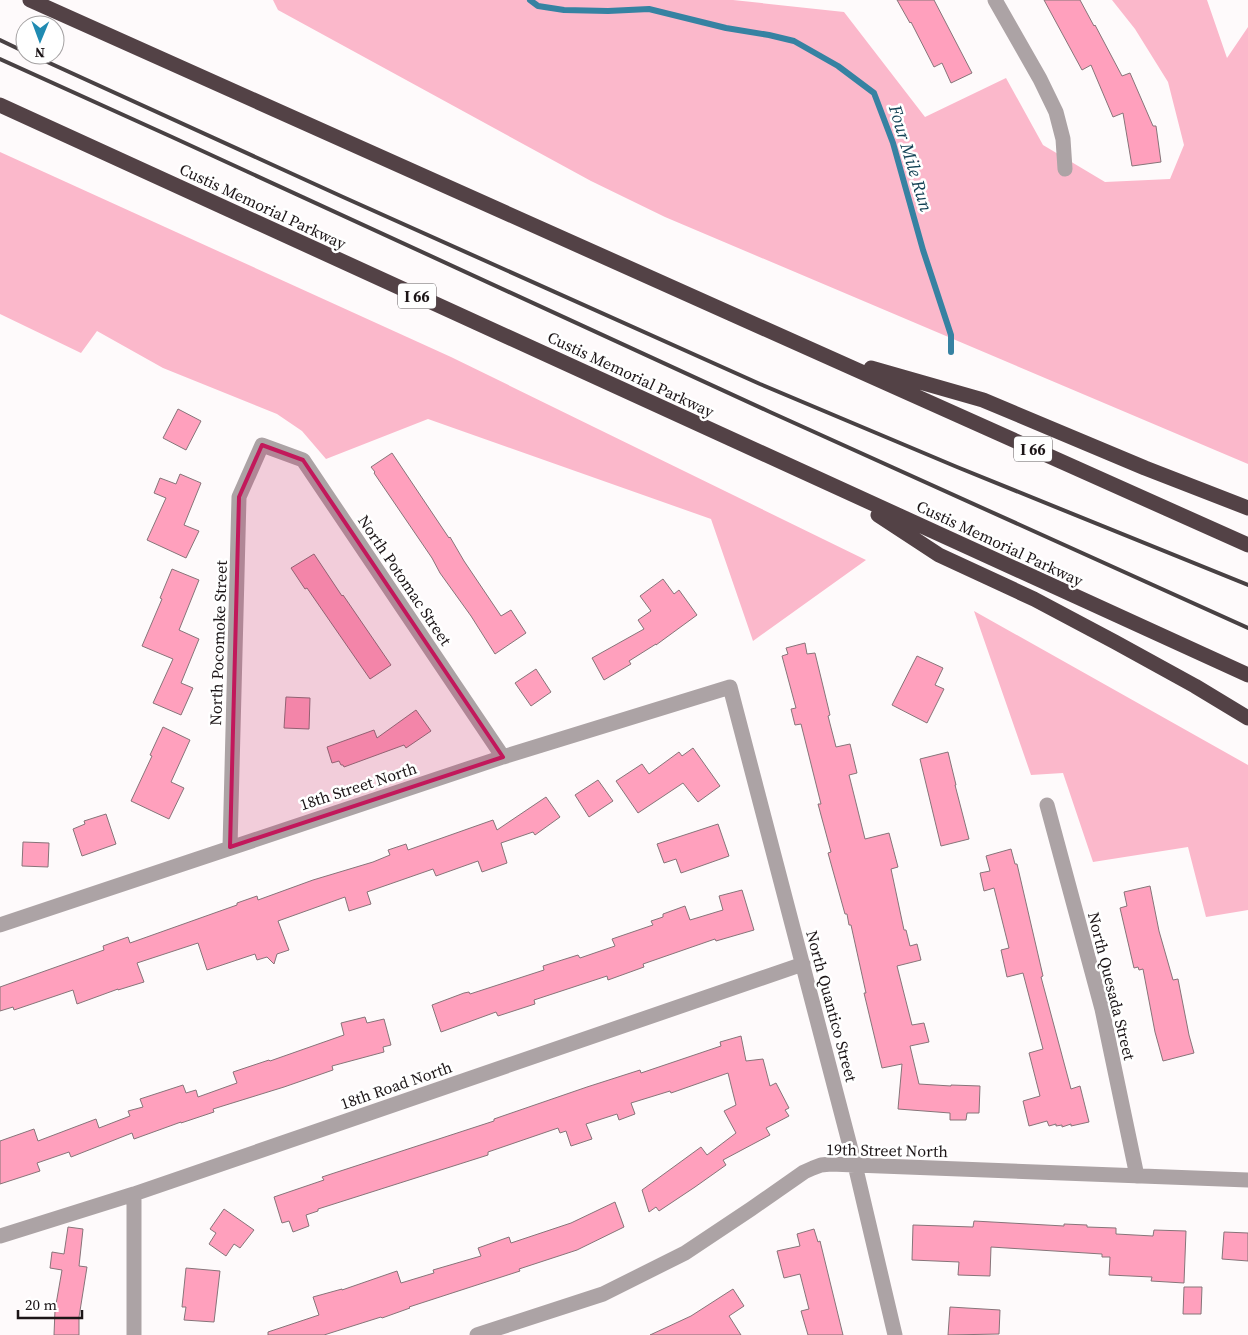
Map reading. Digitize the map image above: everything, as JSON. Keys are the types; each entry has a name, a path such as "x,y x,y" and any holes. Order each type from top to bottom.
{"highway":[{"name":"I 66","path":"30,0 1248,545"},
{"name":"Custis Memorial Parkway","path":"0,105 1248,675"},
{"path":"819,353 983,400 1145,468 1248,508"},
{"path":"835,486 939,554 1034,599 1195,686 1248,718"}],"street":[{"path":"995,0 1056,112 1063,139 1065,169"},
{"name":"North Potomac Street","path":"262,445 303,460 503,757"},
{"name":"North Pocomoke Street","path":"230,847 239,497 262,445"},
{"name":"18th Street North","path":"0,925 503,757 730,687"},
{"name":"North Quantico Street","path":"730,687 855,1165 896,1335"},
{"name":"North Quesada Street","path":"1048,805 1102,1009 1137,1176"},
{"name":"18th Road North","path":"0,1236 134,1194 803,964"},
{"name":"19th Street North","path":"477,1335 603,1294 685,1252 751,1210 804,1172 821,1165 1248,1180"},
{"path":"134,1194 134,1335"}],"highlighted area":[{"path":"262,445 303,460 503,757 230,847 239,497"}],"shaded area":[{"path":"273,0 733,0 844,12 925,117 1006,78 1043,145 1105,182 1170,179 1184,145 1168,82 1135,29 1112,0 1207,0 1227,58 1248,27 1248,464 665,217 591,181 278,10"},
{"path":"0,152 451,357 866,560 753,641 711,519 428,419 326,459 302,431 277,414 163,368 97,331 81,353 0,314"},
{"path":"974,611 1248,765 1248,910 1206,917 1188,847 1093,862 1063,773 1031,775"}],"building":[{"path":"897,0 934,0 972,73 951,83 942,63 934,67 911,22"},
{"path":"1044,0 1080,0 1122,76 1130,73 1153,126 1156,126 1161,162 1132,166 1123,113 1113,117 1091,65 1082,70"},
{"path":"178,409 201,421 186,450 163,438"},
{"path":"392,453 450,537 501,616 511,610 526,633 495,654 374,473 371,467"},
{"path":"180,474 201,483 184,525 199,531 186,558 147,540 166,498 154,493 160,478 176,484"},
{"path":"314,554 391,665 370,679 291,568"},
{"path":"172,569 199,580 179,630 199,639 181,683 193,688 181,715 153,703 173,659 142,646 162,599 160,598"},
{"path":"663,579 674,594 679,590 697,615 656,645 629,661 631,664 604,680 592,658 644,629 638,620 651,611 640,596"},
{"path":"805,643 807,654 815,653 836,747 850,744 857,773 849,775 865,839 889,833 898,867 891,869 904,930 906,930 910,946 917,944 921,960 897,966 912,1025 924,1023 929,1042 910,1046 919,1084 980,1086 979,1113 967,1113 966,1120 950,1120 950,1113 898,1109 902,1064 882,1068 864,993 866,993 851,925 849,925 847,914 845,914 828,853 831,852 818,804 821,804 801,724 795,725 791,709 796,708 782,656 788,654 786,648"},
{"path":"917,656 943,668 935,685 944,689 927,723 892,705"},
{"path":"536,669 551,692 531,706 515,683"},
{"path":"286,697 310,698 309,729 284,728"},
{"path":"416,710 431,731 406,748 404,745 344,767 339,761 332,763 327,747 374,730 377,738"},
{"path":"163,727 190,740 171,782 184,788 169,819 131,801"},
{"path":"693,748 720,786 698,802 683,783 638,813 616,781 642,764 649,774 679,752 682,756"},
{"path":"948,752 969,839 941,846 920,759"},
{"path":"598,780 613,801 589,817 575,795"},
{"path":"546,797 560,817 535,835 533,832 501,843 507,863 482,872 478,861 436,876 433,869 367,892 371,904 349,911 345,897 278,921 289,950 277,954 274,964 267,957 257,960 255,954 207,970 198,943 137,963 144,982 77,1004 73,990 14,1010 13,1007 0,1011 0,987 104,950 103,946 128,937 130,943 257,896 258,900 313,880 373,862 390,855 388,850 406,844 408,850 493,820 497,830"},
{"path":"106,814 116,844 82,856 73,829 85,824 84,821"},
{"path":"718,824 729,856 681,873 676,859 664,863 657,844"},
{"path":"23,842 49,843 48,867 22,866"},
{"path":"1011,849 1015,864 1017,864 1043,976 1041,977 1071,1089 1080,1086 1089,1122 1062,1127 1062,1125 1056,1126 1056,1124 1049,1126 1047,1121 1029,1126 1023,1101 1040,1096 1029,1053 1043,1049 1023,973 1007,977 1001,950 1009,948 994,888 984,891 980,873 990,871 986,856"},
{"path":"1150,886 1159,931 1173,980 1178,979 1194,1053 1163,1061 1155,1032 1143,969 1134,968 1120,908 1127,906 1124,892"},
{"path":"742,890 754,930 716,941 715,939 643,964 644,967 608,980 607,976 534,1000 535,1004 498,1016 496,1012 441,1032 432,1005 464,993 469,992 470,994 544,970 543,966 578,955 580,958 615,946 612,939 653,925 651,921 663,917 663,914 685,906 690,920 723,910 719,896"},
{"path":"365,1017 367,1023 384,1019 391,1045 383,1047 384,1052 332,1066 333,1070 213,1109 214,1112 134,1139 132,1133 71,1157 69,1152 37,1163 40,1171 0,1184 0,1141 34,1129 38,1141 96,1119 99,1128 130,1116 128,1111 143,1107 140,1099 183,1085 186,1093 196,1090 198,1097 237,1083 233,1072 344,1035 341,1023"},
{"path":"741,1036 746,1061 763,1059 770,1086 776,1083 789,1108 785,1110 789,1116 766,1128 770,1135 723,1160 726,1165 659,1211 656,1207 649,1212 642,1190 701,1147 707,1155 736,1133 724,1111 736,1105 728,1073 671,1093 670,1091 631,1103 635,1114 619,1120 617,1114 586,1124 592,1139 571,1146 566,1131 560,1133 558,1128 488,1152 488,1155 318,1209 318,1211 306,1215 309,1226 293,1232 289,1221 282,1223 274,1197 324,1180 322,1177 494,1121 494,1119 587,1087 640,1070 641,1073 721,1046 720,1042"},
{"path":"615,1202 624,1227 577,1250 382,1318 324,1335 268,1335 268,1332 319,1315 313,1297 342,1290 397,1271 401,1283 434,1273 433,1270 481,1256 478,1248 509,1237 511,1243 571,1223"},
{"path":"224,1209 254,1230 240,1248 234,1244 226,1256 209,1244 216,1233 210,1229"},
{"path":"974,1221 1064,1226 1064,1224 1087,1225 1087,1227 1116,1228 1116,1234 1153,1236 1154,1230 1186,1231 1184,1283 1151,1281 1152,1277 1109,1275 1110,1257 1102,1257 1102,1254 991,1247 990,1276 958,1275 959,1262 912,1260 913,1225 973,1227"},
{"path":"68,1227 83,1229 79,1266 87,1267 79,1317 79,1335 54,1335 55,1310 62,1270 50,1268 52,1252 64,1254"},
{"path":"814,1229 818,1242 820,1241 843,1335 808,1335 801,1311 809,1309 800,1274 784,1278 777,1251 800,1246 797,1234"},
{"path":"1224,1232 1248,1233 1248,1261 1222,1259"},
{"path":"186,1268 220,1271 214,1322 184,1320 186,1307 182,1307"},
{"path":"1184,1287 1202,1287 1201,1314 1183,1314"},
{"path":"733,1289 744,1306 729,1316 741,1335 650,1335 691,1316"},
{"path":"950,1307 1000,1310 999,1334 948,1335"}],"waterway":[{"name":"Four Mile Run","path":"530,0 538,6 564,10 608,11 649,9 726,28 794,41 838,66 874,93 893,143 923,250 951,335 951,352"}],"railway":[{"path":"0,40 15,47"},
{"path":"0,59 770,412 1248,628"},
{"path":"54,65 760,384 957,467 1248,585"}]}
